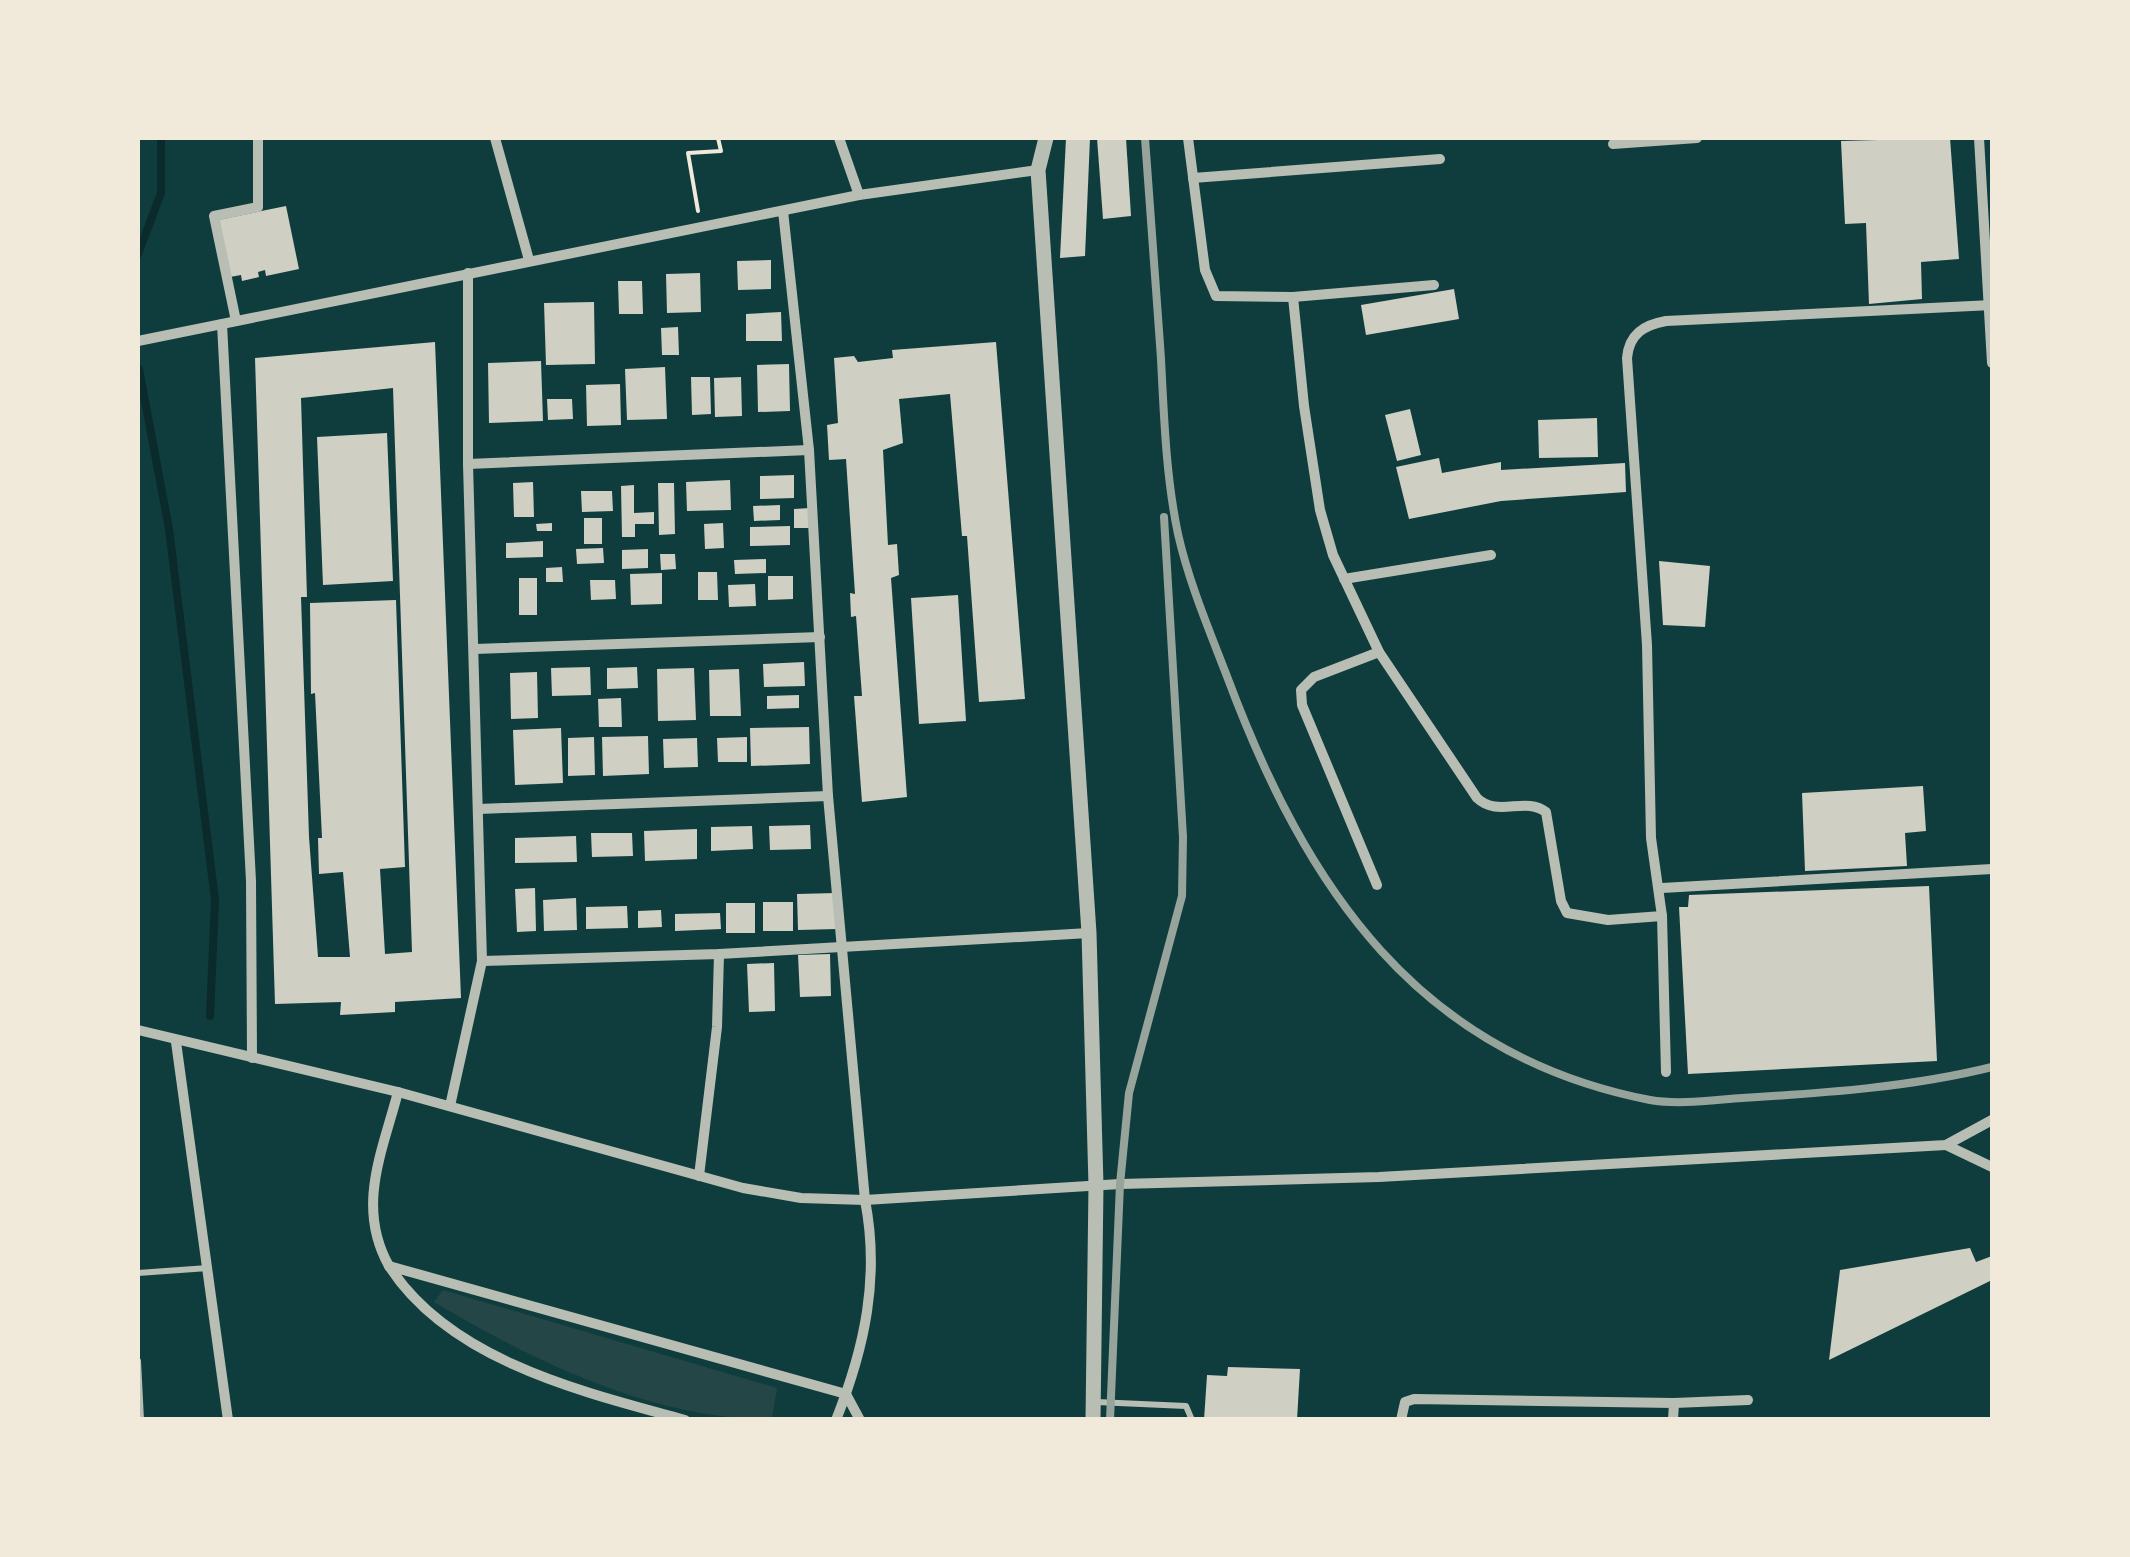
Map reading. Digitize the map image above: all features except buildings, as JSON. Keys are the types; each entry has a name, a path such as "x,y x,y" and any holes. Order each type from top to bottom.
{"street":[{"path":"236,321 214,216 258,208 258,138"},
{"path":"495,138 528,260"},
{"path":"838,138 859,195"},
{"path":"1046,138 1038,170 1090,933 1096,1186 1094,1420"},
{"path":"1188,138 1212,290 1224,300 1434,285"},
{"path":"1613,144 1697,138"},
{"path":"1979,138 1992,306 1992,363"},
{"path":"1193,178 1440,159"},
{"path":"138,341 859,195 1038,170"},
{"path":"783,210 809,450 828,796 865,1200 874,1246 871,1290 836,1420"},
{"path":"450,1106 482,961 468,464 468,273"},
{"path":"1293,298 1320,510 1344,579 1379,652 1476,798 1498,808 1530,805 1546,812 1560,902 1568,913 1608,920 1662,916"},
{"path":"1666,1072 1662,888 1652,838 1647,645 1628,358 1631,342 1643,328 1666,322 1992,306"},
{"path":"222,324 250,863 252,1058"},
{"path":"468,464 809,450"},
{"path":"1344,579 1491,555"},
{"path":"475,649 820,637"},
{"path":"1377,885 1302,705 1300,690 1314,677 1379,652"},
{"path":"479,809 828,796"},
{"path":"1662,888 1992,869"},
{"path":"482,961 719,954 1090,933"},
{"path":"699,1176 718,1028 719,954"},
{"path":"138,1030 398,1092 699,1176 802,1198 865,1200 1096,1186 1379,1177 1946,1146 1992,1120"},
{"path":"176,1042 228,1420"},
{"path":"398,1092 372,1206 375,1242 389,1266 425,1308 492,1352 563,1384 685,1420"},
{"path":"1946,1146 1992,1167"},
{"path":"389,1266 846,1394 860,1420"},
{"path":"1402,1420 1405,1402 1414,1399 1674,1404 1748,1400"},
{"path":"1673,1420 1674,1404"}],"lane":[{"path":"138,1273 208,1268"},
{"path":"138,1361 141,1420"},
{"path":"1094,1402 1186,1406 1192,1420"}],"path":[{"path":"701,226 688,154 721,151 718,138"}],"shaded area":[{"path":"443,1290 777,1388 772,1419 727,1417 683,1409 596,1383 512,1345 434,1302"}],"waterway":[{"path":"138,254 161,193 161,138"},
{"path":"139,369 169,529 215,900 210,1016"}],"railway":[{"path":"1145,138 1166,447 1183,552 1228,679 1294,826 1334,892 1381,951 1435,1002 1497,1044 1568,1078 1650,1100 1696,1102 1836,1091 1931,1080 1992,1067"},
{"path":"1110,1420 1120,1184 1129,1093 1182,896 1183,837 1164,517"}]}
